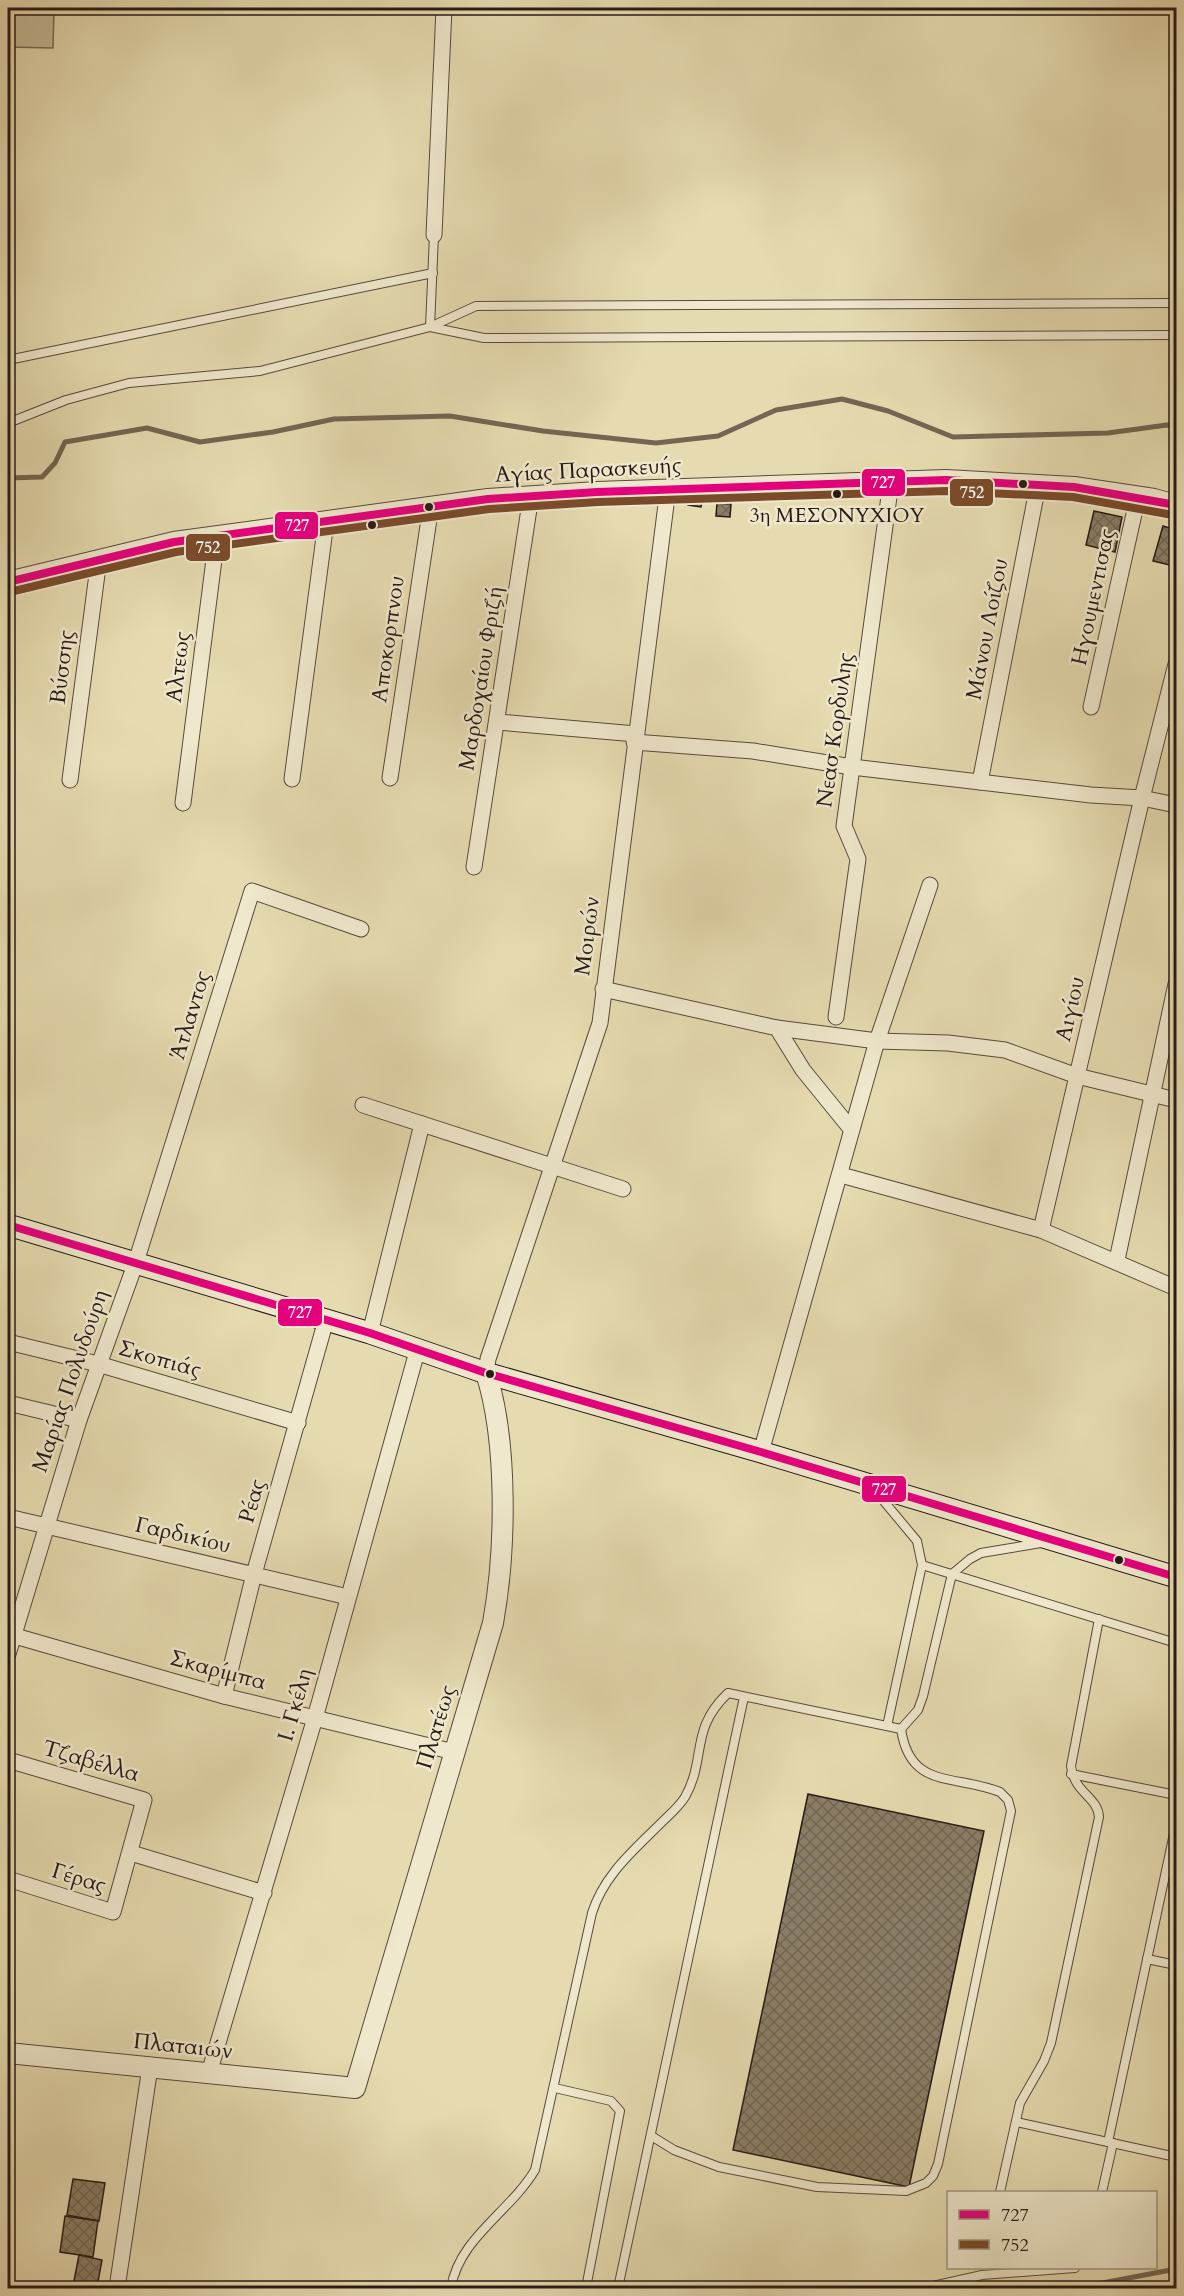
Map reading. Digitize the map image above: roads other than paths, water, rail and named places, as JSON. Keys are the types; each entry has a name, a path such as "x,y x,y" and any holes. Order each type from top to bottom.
{"main road":[{"path":"8,1225 370,1333 486,1373 761,1452 1176,1577"}],"street":[{"path":"434,235 444,8"},
{"name":"Αγίας Παρασκευής","path":"8,582 174,542 431,506 531,496 946,480 1038,485 1138,496 1176,505"},
{"name":"Νεασ Κορδυλης","path":"836,1017 858,859 844,826 891,482"},
{"name":"Μάνου Λοίζου","path":"980,782 1038,485"},
{"name":"Μοιρών","path":"486,1373 488,1359 600,1023 668,489"},
{"name":"Μαρδοχαίου Φριζή","path":"474,867 531,496"},
{"name":"Ηγουμεντισας","path":"1091,707 1138,496"},
{"name":"Αποκορπνου","path":"390,778 431,506"},
{"path":"292,779 326,522"},
{"name":"Αλτεως","path":"183,803 217,536"},
{"name":"Βύσσης","path":"70,780 99,559"},
{"name":"Αιγίου","path":"1041,1230 1142,798 1176,664"},
{"path":"498,722 753,751 852,767 1142,798 1176,805"},
{"path":"761,1452 841,1175 850,1129 930,885"},
{"name":"Άτλαντος","path":"136,1262 252,891 361,928"},
{"path":"1117,1260 1176,984"},
{"path":"603,989 777,1028 877,1041 948,1044 1005,1050 1077,1076 1176,1100"},
{"path":"777,1028 803,1070 850,1129"},
{"path":"363,1105 623,1189"},
{"path":"370,1333 422,1124"},
{"path":"841,1175 1041,1230 1117,1260 1176,1288"},
{"name":"Μαρίας Πολυδούρη","path":"8,1654 10,1634 79,1420 136,1262"},
{"name":"Ρέας","path":"224,1696 254,1575 326,1320"},
{"name":"Σκοπιάς","path":"8,1342 98,1365 298,1424"},
{"name":"Ι. Γκέλη","path":"209,2073 315,1718 418,1348"},
{"name":"Πλατέως","path":"355,2088 493,1623 499,1580 501,1484 497,1424 486,1373"},
{"path":"8,1404 79,1420"},
{"name":"Γαρδικίου","path":"8,1517 348,1597"},
{"name":"Σκαρίμπα","path":"10,1634 224,1696 454,1752"},
{"name":"Τζαβέλλα","path":"8,1760 144,1800 131,1853"},
{"path":"131,1853 264,1893"},
{"name":"Γέρας","path":"8,1880 113,1912 131,1853"},
{"name":"Πλαταιών","path":"8,2053 355,2088"},
{"path":"117,2289 150,2067"}],"lane":[{"path":"430,327 434,235"},
{"path":"8,360 433,273"},
{"path":"8,423 66,400 129,383 260,371 430,327 476,306 1176,303"},
{"path":"430,327 484,338 1176,335"},
{"path":"872,1487 913,1536 921,1552 922,1565 887,1726"},
{"path":"901,1729 918,1710 923,1696 952,1574 981,1553 1054,1541"},
{"path":"922,1565 1176,1642"},
{"path":"1000,2191 1024,2095 1044,2061 1051,2043 1099,1817 1096,1806 1079,1790 1071,1774 1071,1759 1100,1619"},
{"path":"451,2289 454,2274 468,2246 518,2195 535,2170 592,1913 601,1890 618,1866 685,1797 709,1713 728,1693 901,1729"},
{"path":"618,2289 744,1697"},
{"path":"652,2137 674,2150 719,2167 817,2187 906,2191 926,2183 933,2176 940,2153 1011,1810 1008,1800 1000,1792 924,1773 907,1755 901,1729"},
{"path":"1071,1774 1176,1794"},
{"path":"1102,2191 1110,2143 1176,1824"},
{"path":"1147,1959 1176,1965"},
{"path":"555,2088 611,2101 620,2112 586,2289"},
{"path":"1016,2122 1176,2157"},
{"path":"924,2289 983,2271 1045,2269"}],"waterway":[{"path":"8,478 42,477 55,463 65,442 147,428 200,442 273,432 334,419 450,416 543,431 656,443 718,436 776,410 842,399 888,411 953,437 1108,433 1167,425 1176,427"},
{"path":"1076,2288 1176,2269"}],"place":[{"name":"3η ΜΕΣΟΝΥΧΙΟΥ","path":"837,494"}]}
